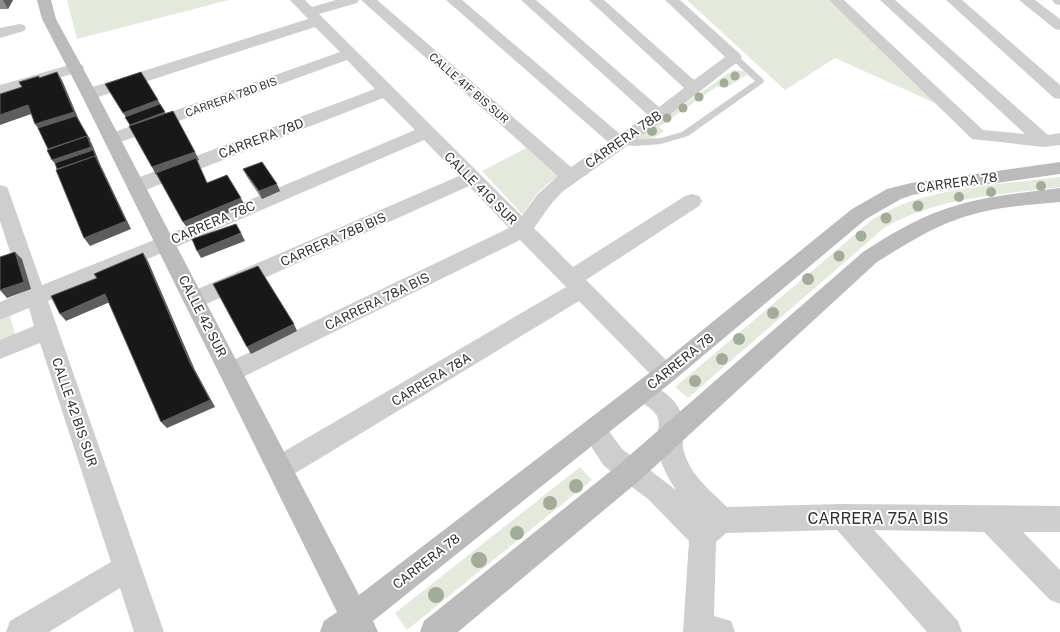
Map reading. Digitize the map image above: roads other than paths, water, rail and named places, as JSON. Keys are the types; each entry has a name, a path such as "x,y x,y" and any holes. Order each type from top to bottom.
{"street":[{"name":"CALLE 42 SUR","path":"44,0 49,19 90,94 280,468 351,627"},
{"name":"CALLE 41G SUR","path":"297,0 665,374"},
{"path":"90,94 313,16 352,0"},
{"name":"CALLE 41F BIS SUR","path":"368,0 569,175"},
{"path":"453,0 620,143"},
{"path":"528,0 658,115"},
{"path":"596,0 694,89"},
{"path":"672,0 734,57"},
{"path":"836,0 978,135 1052,140"},
{"path":"887,0 1052,140"},
{"path":"953,0 1060,94"},
{"path":"1026,0 1060,26"},
{"path":"0,33 19,28"},
{"name":"CARRERA 78D BIS","path":"112,139 350,54"},
{"name":"CARRERA 78B","path":"522,230 536,207 569,175 620,143 694,89 734,57"},
{"path":"0,90 76,68"},
{"name":"CARRERA 78D","path":"136,186 386,91"},
{"name":"CARRERA 78C","path":"0,311 165,243 426,132"},
{"name":"CARRERA 78","path":"351,627 596,428 665,374 859,214 894,194 929,185 1060,168"},
{"name":"CARRERA 78B BIS","path":"194,300 471,178"},
{"name":"CALLE 42 BIS SUR","path":"0,192 7,234 36,296 149,632"},
{"name":"CARRERA 78","path":"435,632 631,471 870,257 896,240 924,225 952,214 986,205 1060,195"},
{"name":"CARRERA 78A","path":"280,468 576,284 692,202"},
{"name":"CARRERA 78A BIS","path":"231,372 522,230"},
{"path":"0,350 48,330"},
{"path":"643,391 654,396 663,404 671,426 669,437 672,454 679,472 691,489 712,528 705,631"},
{"path":"596,428 604,448 620,465 648,482 664,496 712,528"},
{"path":"843,517 947,632"},
{"name":"CARRERA 75A BIS","path":"712,528 843,517 1060,519"},
{"path":"991,519 1060,590"},
{"path":"21,632 127,568"}],"lane":[{"path":"620,143 661,142 675,139 685,134 760,81 734,57"}]}
